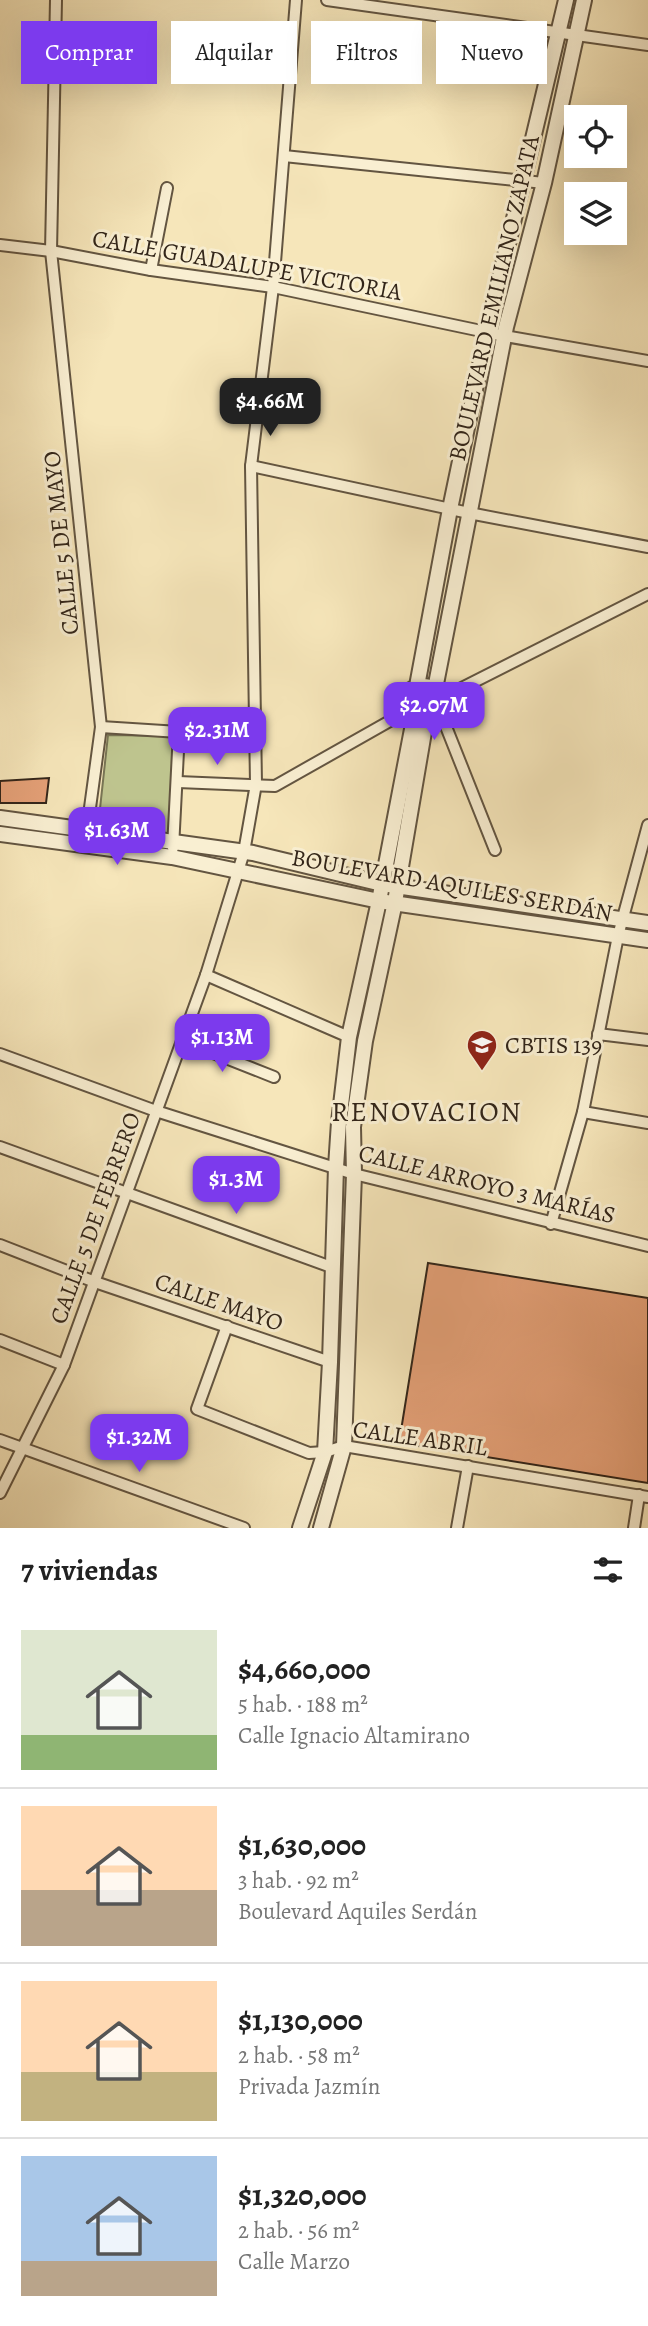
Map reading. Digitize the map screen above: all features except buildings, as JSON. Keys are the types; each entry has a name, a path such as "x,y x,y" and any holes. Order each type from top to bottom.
{"street":[{"name":"CALLE 5 DE MAYO","path":"56,0 51,251 101,727 85,845"},
{"name":"CALLE 5 DE FEBRERO","path":"0,1493 64,1365 183,1041 244,852 256,784 251,466 273,287 296,0"},
{"path":"327,0 648,45"},
{"name":"BOULEVARD EMILIANO ZAPATA","path":"417,686 486,332 566,0"},
{"name":"BOULEVARD EMILIANO ZAPATA","path":"438,694 469,513 505,336 544,183 584,0"},
{"path":"284,156 544,183"},
{"path":"151,270 167,188"},
{"name":"CALLE GUADALUPE VICTORIA","path":"0,245 273,287 505,336 648,361"},
{"path":"251,466 469,513 648,547"},
{"path":"438,694 648,594"},
{"path":"321,1528 344,1446 354,1174 353,1127 365,1041 398,887 414,721 404,697 417,686 423,685 438,694 442,714 495,850"},
{"path":"178,782 275,786 414,721 432,724 442,714"},
{"path":"300,1528 325,1452 336,1167 349,1037 414,721"},
{"path":"101,727 179,732 172,857"},
{"name":"BOULEVARD AQUILES SERDÁN","path":"0,818 244,852 398,887 648,923"},
{"path":"551,1224 583,1112 618,936 648,825"},
{"name":"BOULEVARD AQUILES SERDÁN","path":"0,834 172,857 379,901 648,940"},
{"path":"206,975 349,1037"},
{"path":"598,1034 648,1040"},
{"path":"183,1041 274,1077"},
{"name":"CALLE ARROYO 3 MARÍAS","path":"0,1054 156,1111 354,1174 648,1246"},
{"path":"583,1112 648,1124"},
{"path":"0,1147 334,1268"},
{"name":"CALLE MAYO","path":"0,1245 95,1282 330,1362"},
{"name":"CALLE ABRIL","path":"227,1326 197,1409 309,1453 325,1452 344,1446 644,1496"},
{"path":"0,1340 64,1365"},
{"path":"0,1440 244,1528"},
{"path":"457,1528 468,1466"},
{"path":"634,1528 644,1496"}],"green space":[{"path":"423,694 433,698 437,708 433,718 423,722 413,718 409,708 413,698"},
{"path":"108,735 173,736 174,785 170,837 98,827"}],"place":[{"name":"CBTIS 139","path":"482,1072"}],"district":[{"name":"RENOVACION","path":"427,1112"}]}
